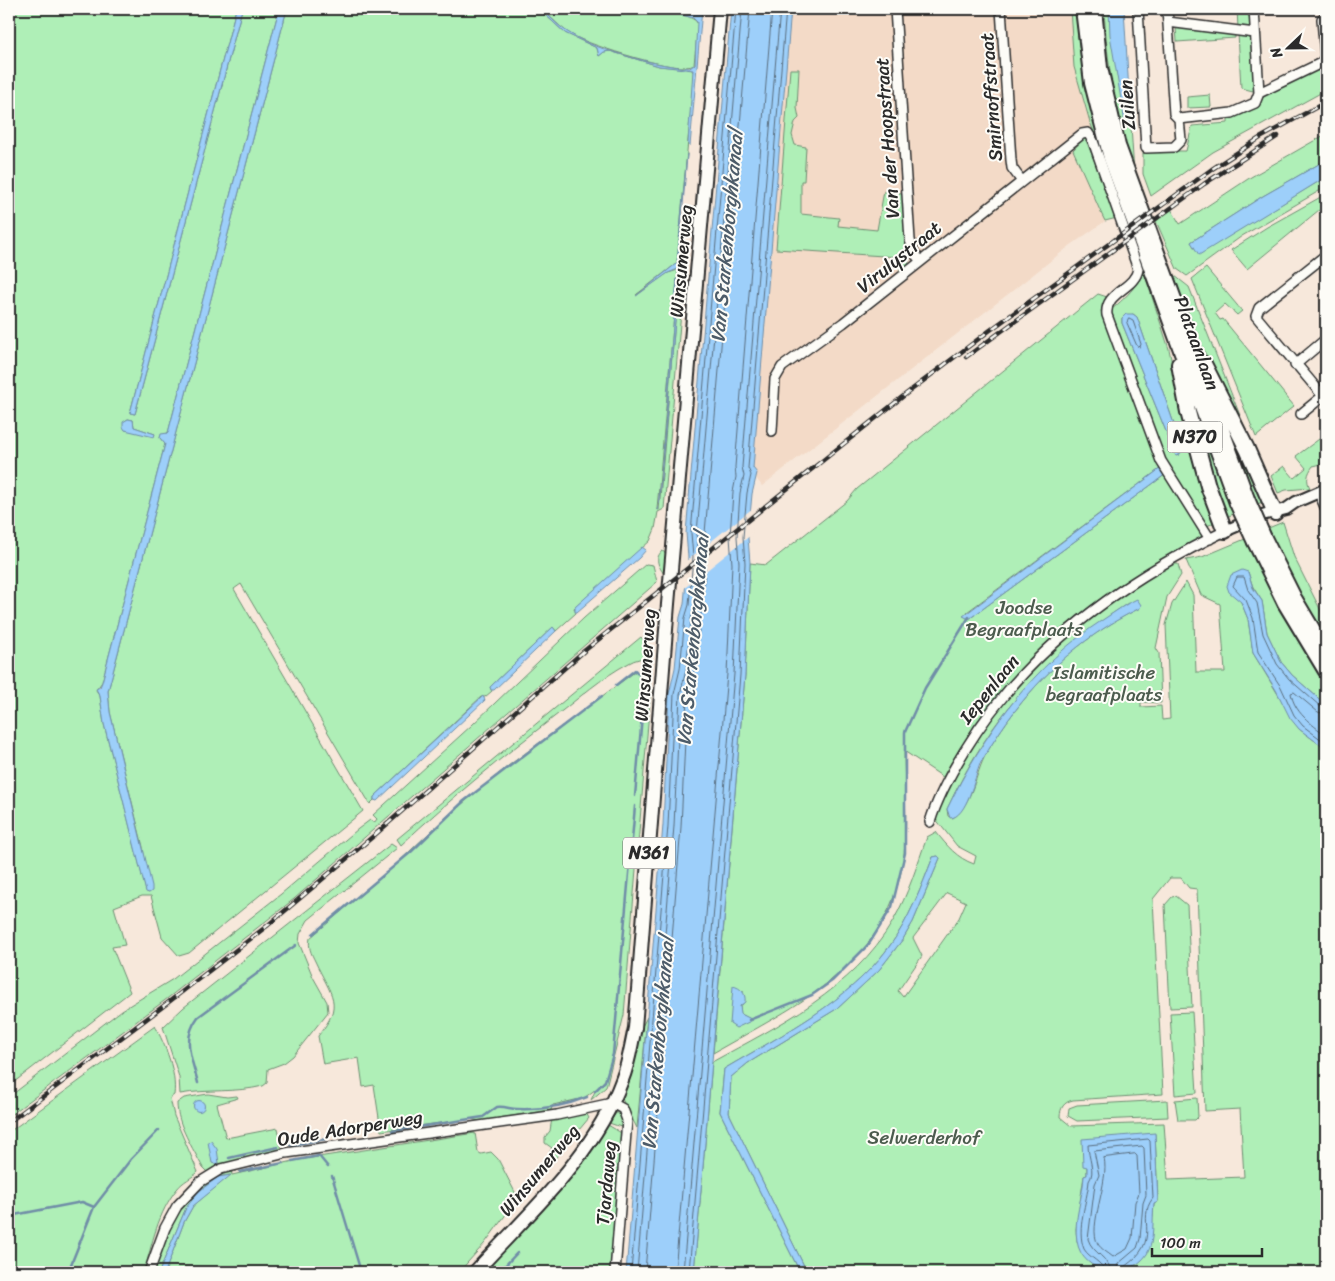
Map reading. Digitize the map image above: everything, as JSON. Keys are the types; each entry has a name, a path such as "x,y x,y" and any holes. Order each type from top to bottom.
{"highway":[{"name":"Plataanlaan","path":"1084,9 1091,76 1105,140 1242,501 1285,603 1326,671"},
{"name":"Plataanlaan","path":"1094,9 1100,68 1118,146 1182,340"},
{"name":"N370","path":"1225,531 1211,495 1188,412 1180,375 1182,340 1198,350 1239,431 1270,512"},
{"name":"Plataanlaan","path":"1259,540 1326,652"}],"main road":[{"name":"Winsumerweg","path":"475,1272 584,1152 612,1103 623,1079 636,1018 668,604 720,9"}],"street":[{"name":"Van der Hoopstraat","path":"896,9 910,240 914,253 921,261"},
{"name":"Smirnoffstraat","path":"1001,9 1011,160 1012,168 1021,180"},
{"name":"Zuilen","path":"1138,9 1146,148 1174,147 1180,140 1179,119 1174,114 1167,9"},
{"path":"1179,119 1237,112 1255,103 1259,93 1254,9"},
{"path":"1259,93 1321,62 1325,57 1322,19 1326,14"},
{"path":"1168,22 1255,33"},
{"name":"Virulystraat","path":"772,431 775,379 782,367 844,322 1021,180 1082,134 1088,133 1096,150 1138,269 1136,278 1109,301 1107,315 1161,461 1210,539"},
{"path":"1301,414 1323,396 1295,365 1256,316 1259,308 1326,255"},
{"path":"1295,365 1326,339"},
{"path":"1322,491 1326,509"},
{"name":"Iepenlaan","path":"930,822 935,804 971,740 1008,689 1029,666 1070,628 1147,575 1210,539 1270,512 1284,502 1296,502 1322,491"},
{"name":"Oude Adorperweg","path":"149,1272 165,1228 177,1206 200,1182 221,1169 286,1153 557,1115 612,1103"},
{"name":"Tjardaweg","path":"612,1103 623,1110 628,1120 615,1272"}],"shaded area":[{"path":"786,9 1073,9 1076,65 1094,128 1086,141 1114,215 1071,245 762,486 749,469"}],"green space":[{"path":"625,8 672,12 689,17 698,24 694,65 686,67 655,63 598,46 569,33 542,9"},
{"path":"9,9 236,9 130,413 135,414 242,9 279,9 168,433 161,435 160,438 165,444 102,682 96,690 100,696 104,724 146,891 149,893 143,847 110,712 108,691 287,9 539,9 565,33 597,48 599,56 604,52 610,51 659,66 691,69 694,73 677,263 636,295 668,273 678,270 657,509 659,510 678,285 683,289 664,509 658,512 655,529 650,541 574,608 576,613 556,631 553,627 490,687 492,691 485,697 481,697 374,797 370,804 241,584 234,589 363,811 189,953 179,956 162,937 151,896 142,896 114,907 125,945 112,947 130,992 9,1086","holes":["128,419 133,420 134,427 155,434 125,430 125,421"]},
{"path":"1070,9 1076,9 1084,76 1100,141 1114,184 1090,122 1074,67"},
{"path":"1104,9 1109,9 1114,53 1127,126 1131,126 1134,173 1122,133 1113,92 1107,51"},
{"path":"1237,9 1251,9 1252,25 1247,29 1238,28"},
{"path":"1176,27 1235,35 1235,38 1177,42"},
{"path":"1238,33 1253,36 1257,92 1241,88"},
{"path":"1326,63 1326,90 1213,152 1151,196 1143,174 1143,151 1186,151 1192,126 1228,123 1228,118 1259,103 1266,93 1310,73"},
{"path":"790,69 799,69 797,108 799,118 795,122 792,135 795,145 806,147 804,181 801,181 801,214 839,218 838,226 877,230 884,191 902,193 905,196 909,259 908,265 900,271 899,257 776,249"},
{"path":"1210,95 1211,107 1187,108 1187,97"},
{"path":"1326,134 1326,160 1263,196 1191,242 1199,254 1326,177 1326,187 1242,236 1187,276 1177,269 1156,221 1171,209 1180,224 1251,177"},
{"path":"1085,137 1117,218 1105,221 1073,150"},
{"path":"1326,194 1326,218 1319,210 1247,269 1231,250 1267,227"},
{"path":"1142,266 1169,349 1179,398 1216,522 1207,526 1163,459 1109,312 1126,297 1135,286","holes":["1133,314 1137,317 1183,450 1176,456 1122,323 1122,318"]},
{"path":"1206,268 1242,311 1237,315 1225,304 1215,313 1220,320 1223,319 1294,406 1256,437 1192,279"},
{"path":"1170,272 1189,287 1272,496 1188,317"},
{"name":"Joodse Begraafplaats","path":"1098,294 1107,297 1101,311 1143,427 1161,468 967,612 969,619 1166,474 1204,536 1137,574 1107,594 1050,640 1024,665 999,694 958,751 943,777 904,751 906,816 904,854 896,892 881,925 860,952 835,976 807,998 713,1053 745,675 750,563 766,565 847,501 857,489","holes":["743,991 743,1004 740,1006 741,1014 752,1020 730,1024"]},
{"path":"1181,369 1235,513 1223,519"},
{"path":"1206,379 1266,501 1254,505"},
{"path":"1326,434 1326,463 1313,466 1311,469 1308,474 1310,488 1286,490 1278,493 1271,476 1284,466 1294,478 1306,468 1296,456"},
{"path":"1283,522 1294,557 1326,621 1326,642 1306,610 1266,529"},
{"name":"Selwerderhof","path":"1245,539 1278,604 1326,680 1326,705 1292,675 1281,662 1267,633 1262,601 1253,587 1248,572 1241,602 1248,619 1253,653 1299,729 1326,749 1326,959 1324,960 1326,964 1326,1272 1122,1272 1128,1270 1153,1217 1154,1204 1158,1201 1155,1134 1087,1167 1087,1175 1084,1176 1076,1229 1077,1241 1099,1270 1109,1272 807,1272 729,1113 731,1077 748,1063 838,1008 879,970 903,939 913,922 940,858 938,856 933,857 909,915 896,937 872,967 854,985 813,1016 724,1069 720,1112 800,1272 694,1272 712,1062 813,1004 857,967 893,921 912,880 927,837 936,832 957,855 974,864 976,856 957,846 935,818 950,782 982,729 1044,654 1114,600 1171,564 1178,564 1181,575 1167,597 1156,648 1159,653 1161,703 1141,702 1141,707 1161,706 1162,720 1170,719 1166,625 1172,604 1186,582 1193,595 1196,672 1225,672 1220,604 1201,595 1186,560 1202,557","holes":["1128,603 1140,608 1116,621 1072,651 1052,669 1016,709 986,754 969,796 960,812 953,818 948,816 947,809 964,775 982,745 1022,692 1070,646 1097,624","1170,878 1181,878 1189,888 1197,889 1205,1111 1240,1109 1244,1177 1168,1180 1164,1123 1071,1126 1060,1117 1063,1106 1073,1100 1163,1094 1153,899","947,893 966,902 959,918 903,997 898,991 922,956 913,938"]},
{"path":"662,551 668,554 666,577 658,561 659,554"},
{"path":"646,564 653,565 657,582 294,899 164,1001 9,1116 9,1097 122,1010 173,979 281,894 358,829 370,820 374,823 377,819 373,815 472,725 584,618"},
{"path":"641,637 652,650 650,655 631,662 590,689 476,779 401,845 397,839"},
{"path":"636,671 648,678 651,687 624,1015 606,1087 591,1100 596,1089 584,1098 553,1105 551,1110 480,1121 470,1119 381,1131 374,1085 363,1087 359,1058 323,1064 318,1036 331,1015 333,999 311,953 310,938 392,868 444,819 508,766"},
{"path":"391,844 397,848 308,920 300,934 299,943 313,977 327,1002 328,1012 293,1056 284,1063 268,1069 267,1083 263,1086 242,1090 180,1094 179,1077 163,1027 183,1008"},
{"path":"1176,896 1187,905 1192,1007 1170,1008 1165,905 1172,897"},
{"path":"1192,1012 1197,1093 1175,1095 1170,1013"},
{"path":"647,1017 637,1128 622,1099 633,1066 638,1034"},
{"path":"155,1026 166,1050 174,1077 174,1095 170,1098 174,1116 198,1172 179,1186 170,1198 156,1229 144,1272 9,1272 9,1132"},
{"path":"208,1094 227,1097 237,1096 238,1098 217,1104 226,1138 278,1128 282,1151 207,1172 203,1168 183,1128 177,1103 184,1098"},
{"path":"1197,1098 1198,1117 1195,1120 1178,1120 1175,1100"},
{"path":"1167,1100 1168,1117 1077,1121 1068,1116 1069,1108 1077,1105"},
{"path":"586,1113 589,1118 553,1161 548,1156 552,1148 545,1143 545,1137 550,1131 552,1118"},
{"path":"616,1113 621,1113 624,1128 609,1123"},
{"path":"608,1125 623,1134 610,1272 481,1272 587,1153"},
{"path":"475,1133 478,1152 481,1154 491,1152 498,1159 518,1198 485,1243 459,1272 165,1272 184,1222 193,1206 230,1175 218,1177 186,1208 159,1272 152,1272 175,1214 209,1178 231,1169 232,1175 298,1160"}],"water":[{"path":"236,9 242,9 135,414 130,413"},
{"path":"279,9 287,9 108,691 110,712 152,886 152,891 149,893 146,892 104,724 100,696 96,689 100,687 102,682 165,444 160,438 161,434 168,433"},
{"path":"539,9 542,9 567,32 610,51 604,52 599,56 597,48 565,33"},
{"path":"661,9 681,9 695,13 702,9 690,146 688,144 693,70 659,66 621,54 678,67 690,68 695,64 697,22 693,18"},
{"name":"Van Starkenborghkanaal","path":"731,9 791,9 753,468 757,473 752,494 748,538 750,563 745,675 694,1272 626,1272 663,825 669,694 675,668 680,617 684,604 688,557 686,533"},
{"path":"1109,9 1124,9 1131,126 1125,123 1110,35"},
{"path":"687,154 678,269 668,273 636,296 677,263"},
{"path":"1326,160 1326,177 1199,255 1191,242 1263,196"},
{"path":"677,278 678,288 658,510"},
{"path":"1126,314 1133,314 1137,317 1183,450 1179,455 1176,456 1122,323 1122,318"},
{"path":"128,419 133,420 134,427 155,434 154,437 125,430 123,422"},
{"path":"1161,468 1166,474 969,619 963,616"},
{"path":"642,547 646,550 639,558 575,612 575,607"},
{"path":"1242,570 1248,572 1253,588 1262,601 1267,633 1281,662 1292,675 1326,705 1326,749 1299,729 1290,718 1276,690 1253,653 1248,619 1241,602 1229,592 1227,586 1231,575"},
{"path":"1137,599 1141,605 1140,608 1117,620 1075,649 1038,683 1006,723 980,764 966,804 956,816 950,818 947,809 961,781 1012,703 1078,637 1120,608"},
{"path":"553,627 556,631 494,690 491,690 490,687"},
{"path":"483,696 485,700 377,801 374,800 374,797"},
{"path":"938,856 940,858 913,922 903,939 879,970 838,1008 748,1063 731,1077 729,1113 807,1272 800,1272 720,1112 724,1069 813,1016 834,1001 873,967 903,926 933,857"},
{"path":"733,986 741,990 745,996 745,1002 740,1006 741,1014 753,1020 736,1028 730,1024"},
{"path":"199,1100 205,1106 199,1112 193,1106"},
{"path":"1155,1133 1158,1202 1154,1204 1150,1249 1139,1263 1129,1268 1118,1271 1097,1267 1088,1261 1081,1252 1076,1233 1084,1176 1087,1175 1087,1167 1083,1166 1082,1139"},
{"path":"211,1141 217,1149 219,1163 217,1165 212,1163 208,1142"},
{"path":"231,1175 193,1206 184,1222 165,1272 159,1272 186,1208 198,1192 218,1177"}],"pier":[{"path":"753,508 751,535 682,590 685,562"}],"waterway":[{"path":"749,1020 812,995 832,981 869,944 892,907 905,853 905,732 925,688 969,617"},
{"path":"616,685 635,670 645,681 635,796"},
{"path":"313,934 411,852 464,801 602,696"},
{"path":"595,1091 605,1081 613,1054 635,806"},
{"path":"198,1083 189,1049 190,1034 198,1017 296,945"},
{"path":"392,1131 483,1117 497,1107 535,1109 562,1105 587,1097"},
{"path":"68,1272 94,1207 131,1159 159,1130"},
{"path":"290,1145 326,1139"},
{"path":"229,1158 278,1147"},
{"path":"292,1161 319,1156 328,1167"},
{"path":"240,1172 283,1163"},
{"path":"332,1176 361,1272"},
{"path":"9,1216 82,1202 94,1207"},
{"path":"499,1272 517,1253"}],"railway":[{"path":"9,1122 267,926 377,833 584,651 906,394 989,331 1212,169 1260,138 1326,102"},
{"path":"966,357 1204,184 1278,136"}],"park label":[{"name":"Islamitische begraafplaats","path":"1104,683"}]}
